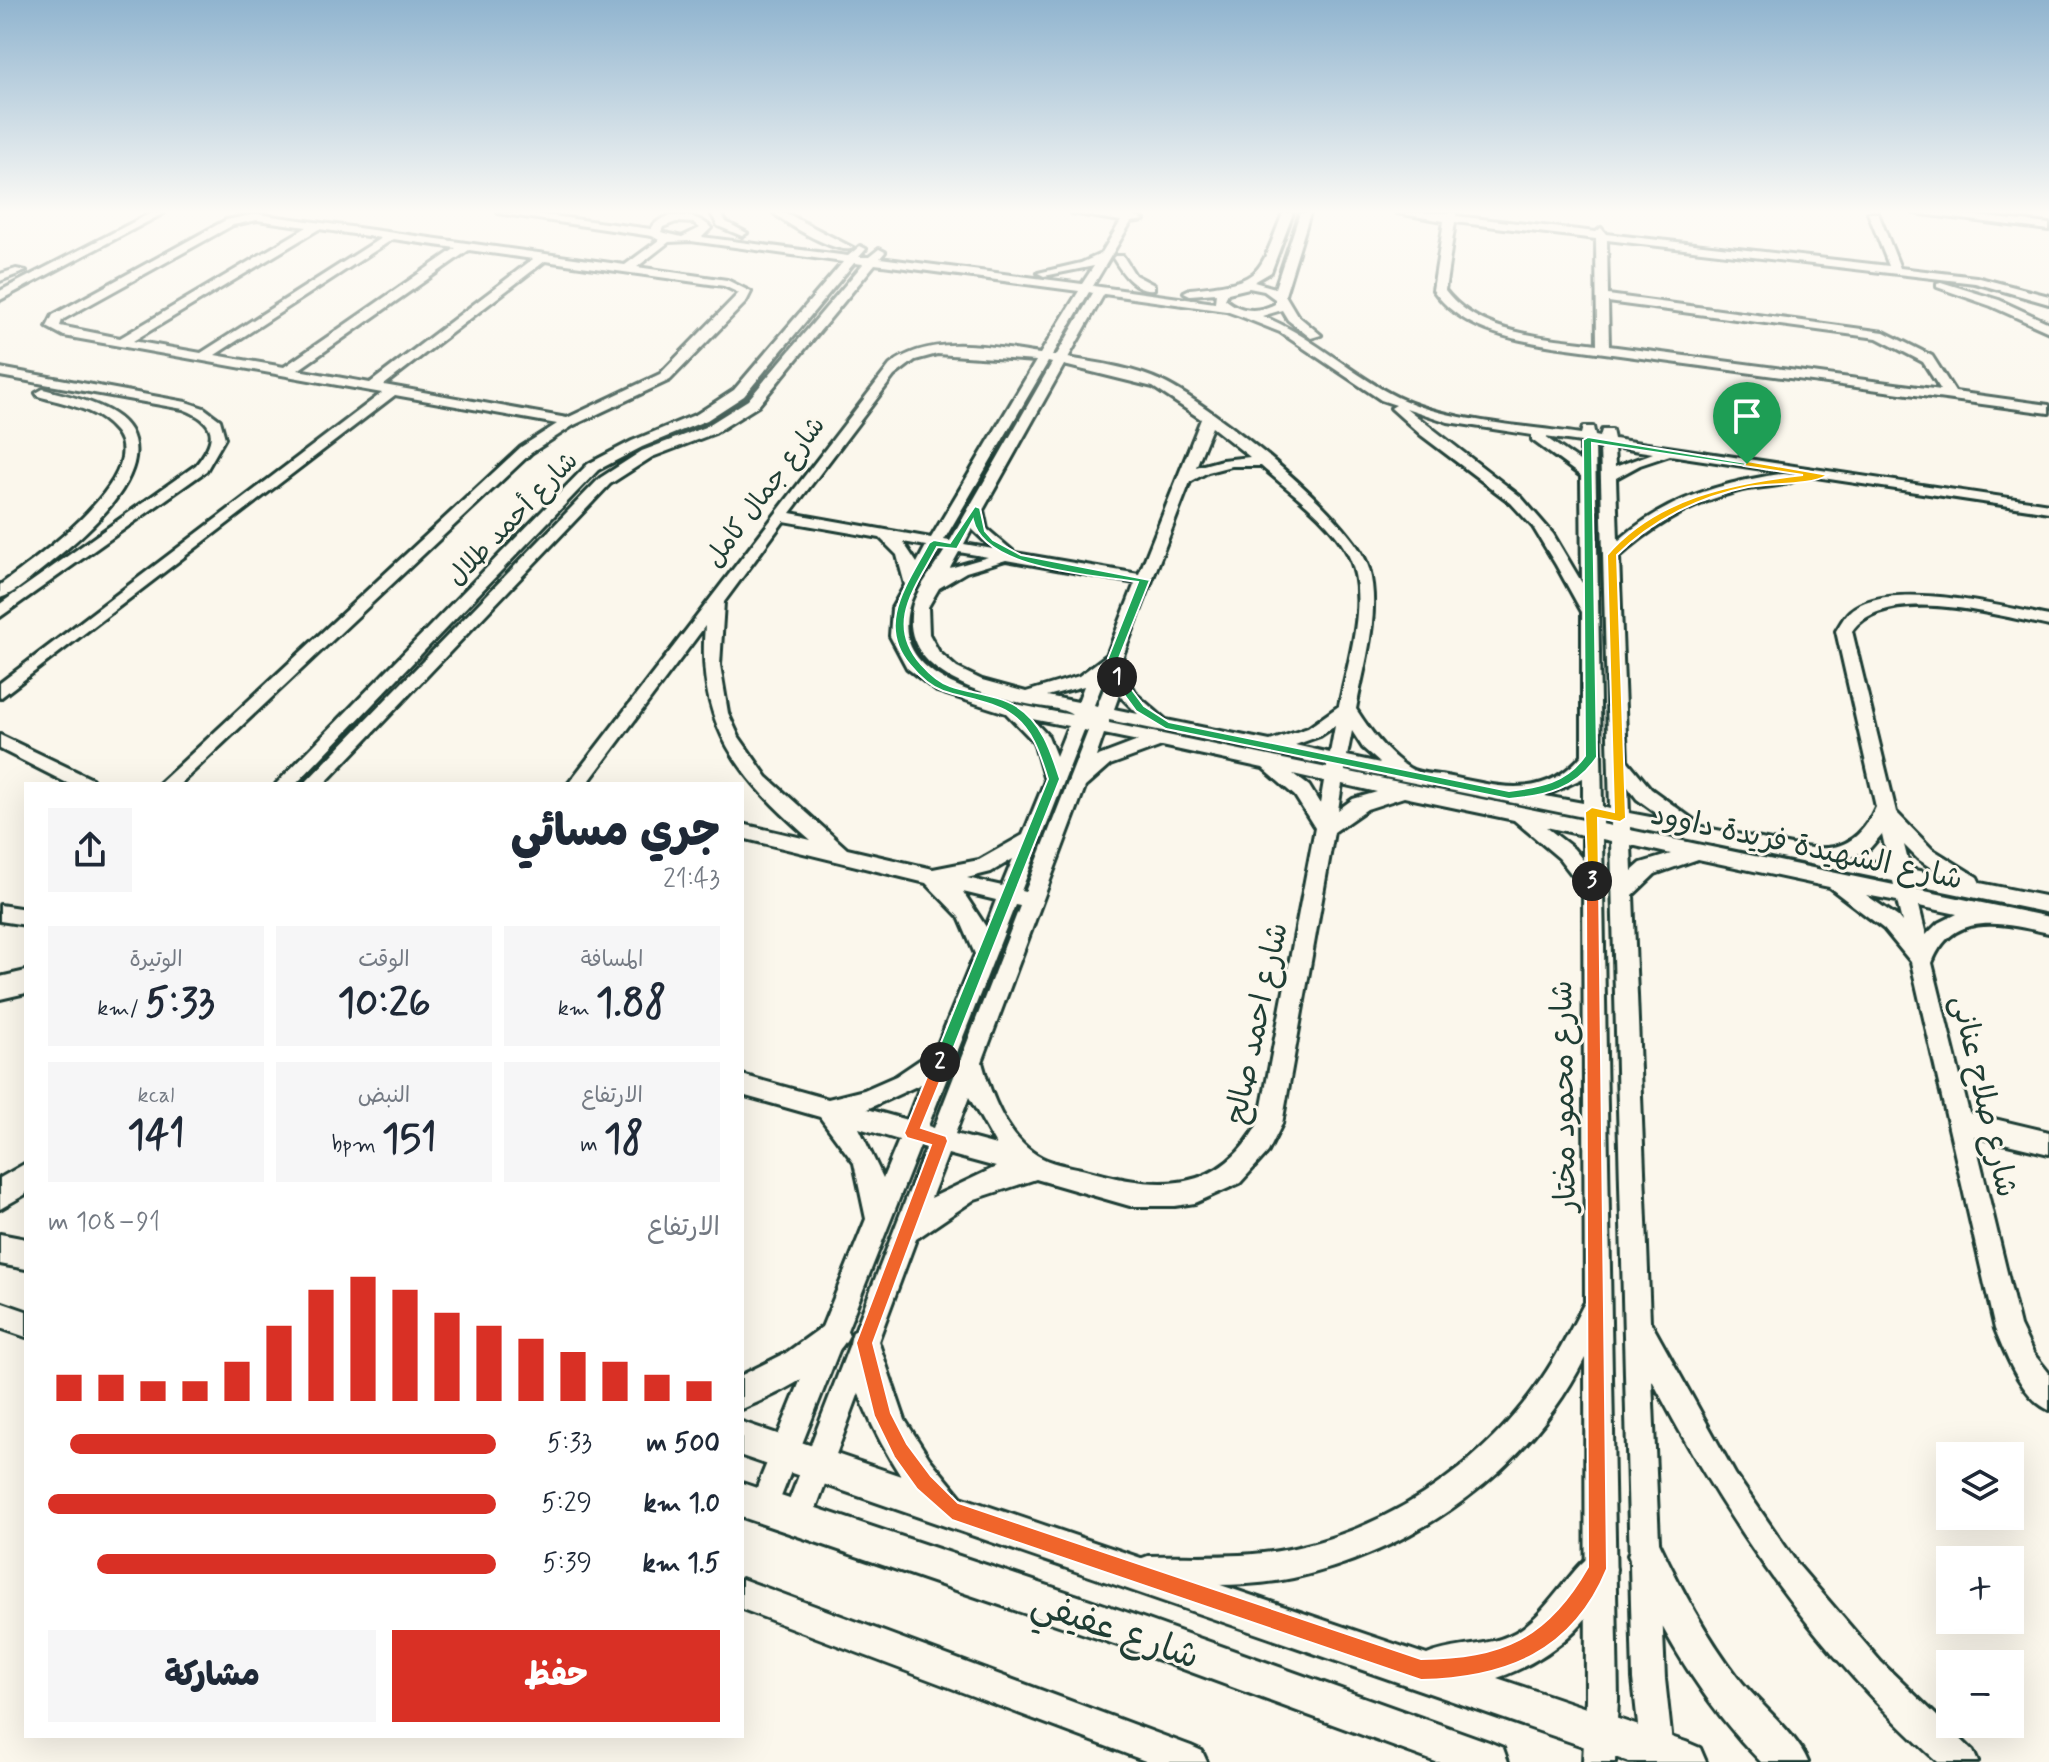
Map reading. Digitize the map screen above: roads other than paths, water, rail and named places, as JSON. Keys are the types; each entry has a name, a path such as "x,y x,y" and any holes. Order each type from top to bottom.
{"street":[{"path":"102,295 53,323 57,330 569,422"},
{"path":"122,342 200,295"},
{"path":"203,357 299,295"},
{"path":"286,372 396,295"},
{"path":"373,387 493,295"},
{"path":"170,782 526,450 569,422 665,377 744,295"},
{"name":"شارع أحمد طلال","path":"287,782 593,467 637,444 702,417 739,393 825,295"},
{"name":"شارع أحمد طلال","path":"315,782 605,481 647,454 710,430 753,403 843,295"},
{"path":"1058,295 1078,314 1134,295"},
{"name":"شارع الشهيدة فريدة داوود","path":"920,585 934,543 966,507 1089,295"},
{"path":"1168,295 1228,308 1284,329 1386,397 1531,515 1554,545 1589,611"},
{"path":"1221,295 1219,300 1228,308"},
{"path":"1276,295 1292,317 1309,331 1411,397 1454,410 1671,452 2049,508"},
{"path":"1443,295 1454,309 1506,333 1603,349 2049,409"},
{"path":"1973,295 2049,328"},
{"path":"1243,313 1270,312 1280,298"},
{"path":"1603,349 1602,298 1880,335 1928,359 1951,396"},
{"path":"998,354 1064,339 1083,356 1107,370 1156,383 1208,419 1261,462 1334,524 1354,551 1362,570 1364,610 1347,709 1369,744 1407,783 1360,804 1325,828 1302,791 1268,754 1314,732 1347,709"},
{"name":"شارع جمال كامل","path":"579,782 896,365 935,350 998,354 1107,370"},
{"path":"998,354 1036,386 1073,375 1107,370"},
{"path":"0,372 186,406 211,417 220,434 218,445 201,468 0,612"},
{"path":"0,385 58,396 100,409 116,418 125,430 129,444 122,478 95,516 0,593"},
{"path":"0,692 392,391"},
{"path":"1386,397 1448,418 1527,431 1597,436 2049,497"},
{"path":"797,1519 801,1458 849,1339 905,1233 1031,901 1064,782 1208,419"},
{"path":"1527,431 1598,474 1671,452"},
{"name":"شارع محمود مختار","path":"1597,436 1598,474 1589,611 1600,1747"},
{"path":"1185,479 1226,462 1261,462"},
{"name":"شارع محمود مختار","path":"1598,474 1612,555 1649,1679 1667,1759"},
{"path":"1612,555 1631,535 1682,504 1747,484 1823,475"},
{"path":"884,534 919,527 966,507 989,542 1019,558"},
{"name":"شارع الشهيدة فريدة داوود","path":"966,507 953,546 920,585 897,622 903,651 913,664 943,687 1990,903 2049,925"},
{"path":"780,516 1144,580"},
{"path":"884,534 904,551 920,585 970,566 1019,558"},
{"path":"466,599 488,602"},
{"path":"717,600 713,685 732,744 759,781 841,855"},
{"name":"شارع صلاح عنانى","path":"2049,621 1908,600 1870,605 1848,620 1844,631 2008,1329 2024,1362 2049,1396"},
{"path":"1064,782 1042,740 1015,702 1070,687 1110,669"},
{"path":"752,1503 801,1458 849,1339 876,1223 1029,841 1064,782 1164,733 1110,669"},
{"name":"شارع احمد صالح","path":"940,1141 1130,1194 1156,1198 1207,1189 1229,1178 1248,1162 1262,1144 1270,1124 1347,709"},
{"path":"0,741 81,782"},
{"path":"1591,757 1580,772 1561,784 1509,804 1566,853 1592,887"},
{"path":"1618,761 1661,809 1705,844 1656,864 1623,892"},
{"path":"1884,810 1880,825 1871,838 1817,867 1880,914 1908,944 1921,965"},
{"path":"1884,810 1925,854 1990,903 1937,934 1927,948 1921,965"},
{"path":"744,831 1031,901"},
{"path":"929,876 984,867 1029,841"},
{"path":"929,876 966,908 978,929 984,952"},
{"name":"شارع الشهيدة فريدة داوود","path":"1990,903 2049,905"},
{"path":"0,913 24,917"},
{"path":"0,977 24,982"},
{"path":"0,988 24,982"},
{"path":"826,1109 860,1103 891,1091 920,1075 944,1054"},
{"path":"971,1061 977,1091 989,1120 1009,1146 1036,1169"},
{"path":"744,1086 940,1141"},
{"path":"826,1109 849,1130 865,1157 875,1189 876,1223"},
{"path":"1958,1121 2049,1143"},
{"path":"905,1233 933,1208 966,1189 1000,1175 1036,1169"},
{"path":"0,1195 24,1178"},
{"path":"0,1249 24,1254"},
{"path":"1133,1572 1292,1564 1362,1543 1424,1511 1478,1470 1523,1422 1563,1370 1597,1305"},
{"path":"0,1315 24,1323"},
{"path":"1638,1326 1736,1503 1789,1579 1852,1655 1962,1762"},
{"path":"744,1392 849,1339"},
{"path":"849,1339 871,1380 895,1439 924,1482 952,1511"},
{"name":"شارع عفيفي","path":"744,1440 1421,1669 1600,1747 1667,1759"},
{"name":"شارع عفيفي","path":"752,1503 1123,1629 1489,1762"},
{"path":"1646,1555 1672,1614 1709,1673 1754,1729 1789,1762"},
{"path":"1421,1669 1467,1669 1510,1657 1547,1636 1577,1606 1598,1569"},
{"path":"744,1595 1191,1762"}]}
